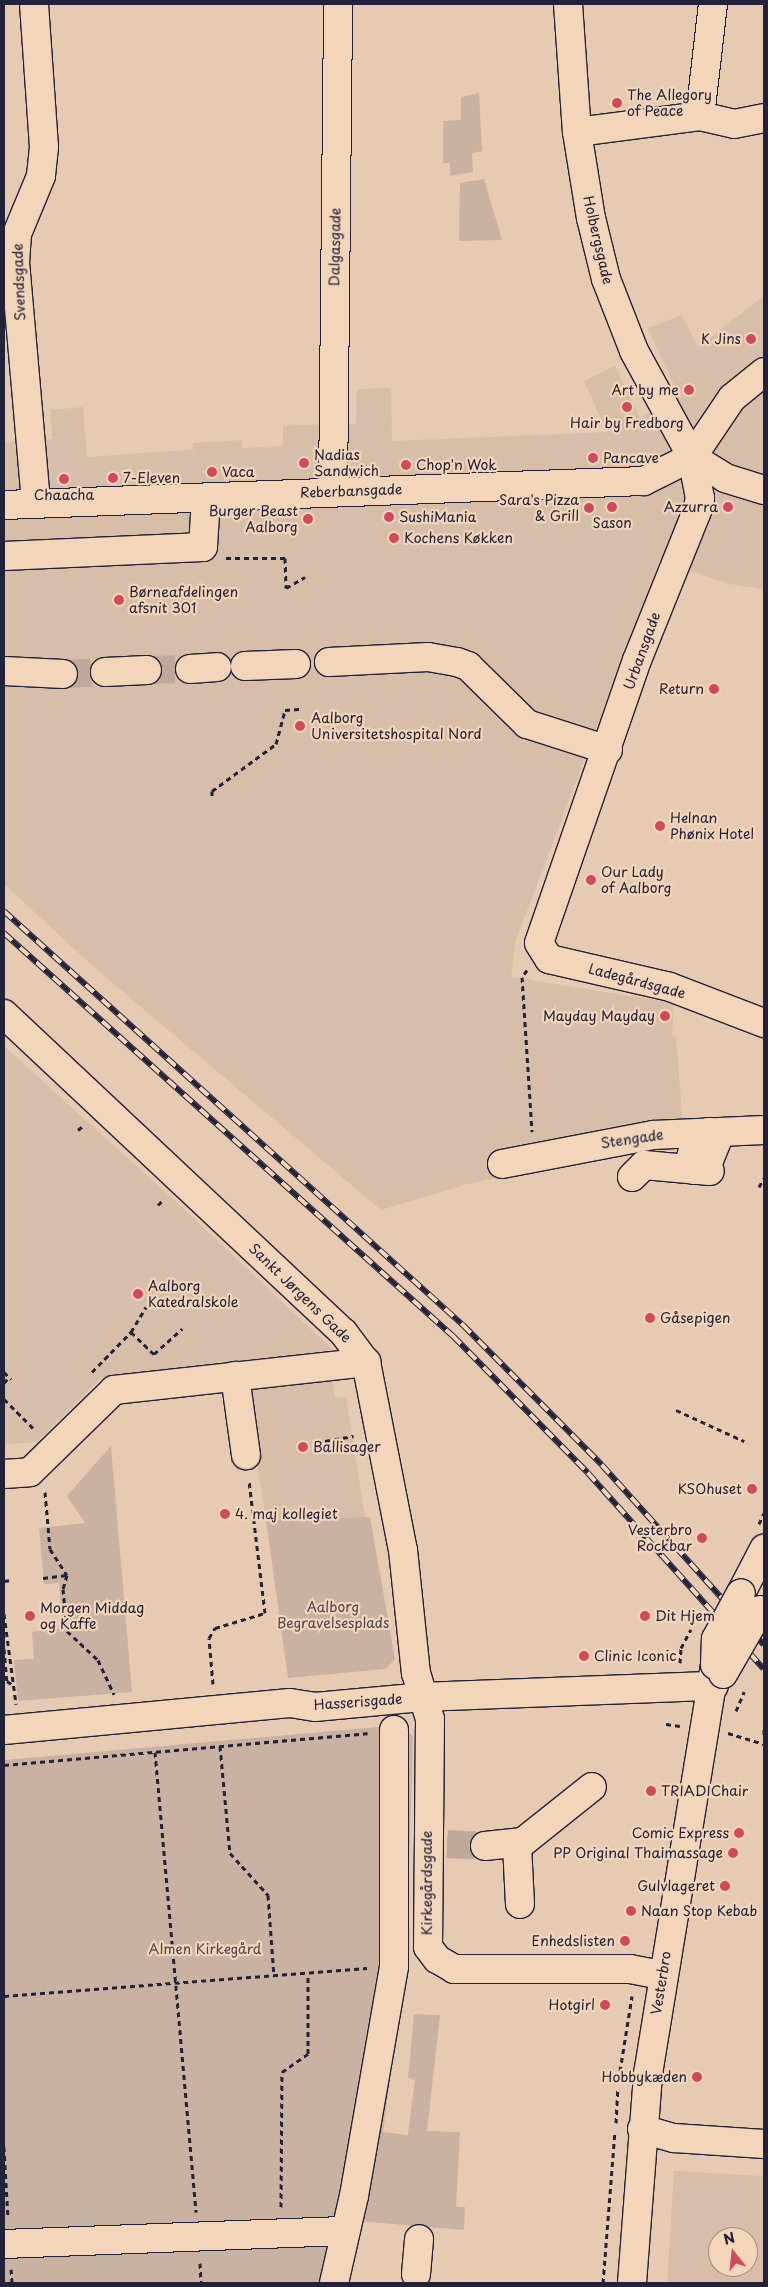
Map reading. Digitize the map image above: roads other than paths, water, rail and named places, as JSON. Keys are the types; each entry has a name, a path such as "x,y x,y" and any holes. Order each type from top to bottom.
{"street":[{"name":"Svendsgade","path":"34,4 44,147 41,176 16,207 15,262 36,504"},
{"name":"Dalgasgade","path":"333,491 338,4"},
{"name":"Holbergsgade","path":"568,4 578,132 606,279 634,351 692,457"},
{"path":"700,116 713,4"},
{"path":"578,132 700,116 734,124 764,118"},
{"path":"764,372 732,398 692,457 725,478 764,490"},
{"name":"Reberbansgade","path":"4,505 206,498 333,491 644,481 692,457"},
{"name":"Urbansgade","path":"539,950 540,936 608,750 637,660 697,511 699,492 692,457"},
{"path":"4,556 203,547 206,498"},
{"path":"329,662 428,657 468,666 527,724 608,750"},
{"path":"245,666 296,664"},
{"path":"190,669 217,668"},
{"path":"105,672 147,670"},
{"path":"4,671 63,674"},
{"name":"Ladegårdsgade","path":"539,950 549,959 670,987 764,1023"},
{"name":"Sankt Jørgens Gade","path":"4,1014 342,1332 366,1362 403,1550 401,1561 422,1697"},
{"name":"Stengade","path":"502,1164 533,1156 653,1135 764,1130"},
{"path":"632,1177 644,1165 703,1170 691,1158 694,1144 709,1132"},
{"path":"4,1474 30,1472 50,1455 114,1390 366,1362"},
{"path":"235,1376 246,1455"},
{"name":"Vesterbro","path":"632,2283 642,2129 662,1975 717,1675 716,1639 755,1602 764,1549"},
{"name":"Hasserisgade","path":"4,1730 217,1710 717,1675"},
{"name":"Kirkegårdsgade","path":"422,1697 430,1719 438,1844 425,1936 437,1959"},
{"path":"334,2283 343,2231 354,2196 394,1966 394,1730"},
{"path":"485,1846 518,1845 592,1787"},
{"path":"518,1845 520,1904"},
{"path":"373,1868 376,1878 394,1890"},
{"path":"394,1966 437,1959 454,1969 474,1972 630,1969 662,1975"},
{"path":"642,2129 674,2138 764,2144"},
{"path":"7,2244 343,2231"},
{"path":"416,2274 419,2239"}],"tunnel":[{"path":"147,670 190,669"},
{"path":"63,674 105,672"},
{"path":"447,1844 485,1846"}],"railway":[{"path":"4,911 463,1325 602,1465 764,1645"},
{"path":"4,933 453,1336 588,1473 764,1669"}],"place":[{"name":"The Allegory of Peace","path":"617,103"},
{"name":"K Jins","path":"751,339"},
{"name":"Art by me","path":"689,390"},
{"name":"Hair by Fredborg","path":"627,407"},
{"name":"Pancave","path":"593,458"},
{"name":"Nadias Sandwich","path":"304,463"},
{"name":"Chop'n Wok","path":"406,465"},
{"name":"Vaca","path":"212,472"},
{"name":"7-Eleven","path":"113,478"},
{"name":"Chaacha","path":"64,479"},
{"name":"Sason","path":"612,507"},
{"name":"Azzurra","path":"728,507"},
{"name":"Sara's Pizza & Grill","path":"589,508"},
{"name":"SushiMania","path":"389,517"},
{"name":"Burger Beast Aalborg","path":"308,519"},
{"name":"Kochens Køkken","path":"394,538"},
{"name":"Børneafdelingen afsnit 301","path":"119,600"},
{"name":"Return","path":"714,689"},
{"name":"Aalborg Universitetshospital Nord","path":"300,726"},
{"name":"Helnan Phønix Hotel","path":"660,826"},
{"name":"Our Lady of Aalborg","path":"591,880"},
{"name":"Mayday Mayday","path":"665,1016"},
{"name":"Aalborg Katedralskole","path":"138,1294"},
{"name":"Gåsepigen","path":"650,1318"},
{"name":"Ballisager","path":"303,1447"},
{"name":"KSOhuset","path":"752,1489"},
{"name":"4. maj kollegiet","path":"225,1514"},
{"name":"Vesterbro Rockbar","path":"702,1538"},
{"name":"Morgen Middag og Kaffe","path":"30,1616"},
{"name":"Dit Hjem","path":"645,1616"},
{"name":"Clinic Iconic","path":"584,1656"},
{"name":"TRIADIChair","path":"651,1791"},
{"name":"Comic Express","path":"739,1833"},
{"name":"PP Original Thaimassage","path":"733,1853"},
{"name":"Gulvlageret","path":"725,1886"},
{"name":"Naan Stop Kebab","path":"631,1911"},
{"name":"Enhedslisten","path":"625,1941"},
{"name":"Hotgirl","path":"605,2005"},
{"name":"Hobbykæden","path":"697,2077"}],"park label":[{"name":"Aalborg Begravelsesplads","path":"333,1615"},
{"name":"Almen Kirkegård","path":"205,1949"}]}
